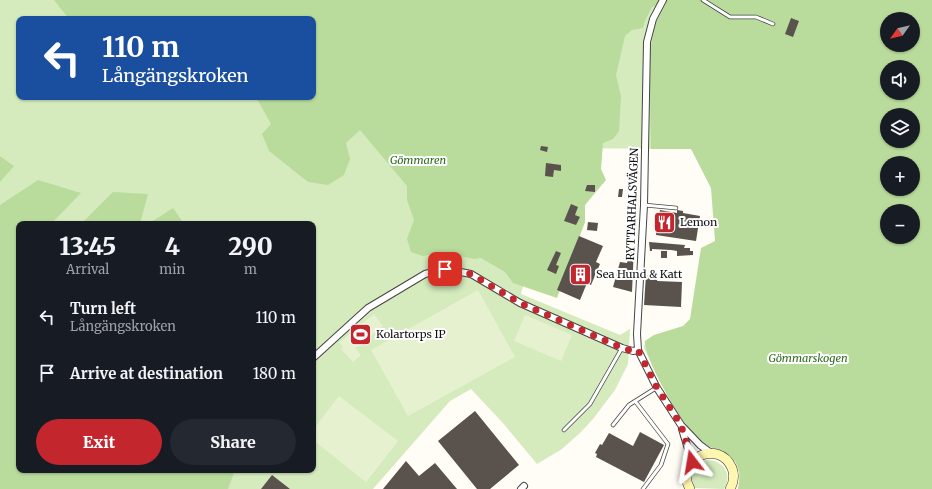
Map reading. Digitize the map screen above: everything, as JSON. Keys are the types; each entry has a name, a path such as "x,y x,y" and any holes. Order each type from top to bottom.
{"street":[{"name":"RYTTARHALSVÄGEN","path":"664,0 653,19 647,42 644,205 637,326 638,350 657,388 681,425 700,445 711,453"},
{"path":"316,355 368,308 425,274 445,269 471,274 520,303 622,348 633,351 638,350"},
{"name":"RYTTARHALSVÄGEN","path":"681,425 692,462"},
{"path":"686,487 688,466 703,455 711,453 723,457 729,463 734,474 734,482 730,489"}],"lane":[{"path":"703,0 730,17 756,17 773,24"},
{"path":"644,205 676,208"},
{"path":"564,430 590,404 622,348"},
{"path":"613,425 628,405 657,388"},
{"path":"635,401 668,444 661,465 643,489"}],"green space":[{"name":"Gömmarskogen","path":"0,0 932,0 932,489 738,489 740,475 735,461 725,452 710,447 672,404 644,348 645,341 654,335 675,338 686,349 735,190 691,149 541,148 534,245 521,294 620,335 630,329 628,364 615,390 581,432 562,449 537,464 502,422 471,389 450,401 373,489 0,489"},
{"name":"Gömmarskogen","path":"54,0 932,0 932,489 738,489 739,474 738,467 734,460 730,456 700,441 685,423 666,394 651,363 646,350 645,341 654,335 683,326 690,319 701,248 715,241 711,188 691,149 651,149 649,56 657,16 665,3 652,7 643,28 632,30 625,36 616,75 621,96 619,131 613,139 603,143 601,169 606,180 585,205 585,222 557,298 513,283 505,272 481,258 474,259 441,252 423,256 411,252 407,239 414,220 407,200 407,186 360,130 346,143 350,159 344,175 328,185 308,182 269,151 262,134 271,124 258,100 316,100 316,16 67,16"},
{"path":"0,156 14,166 0,182"},
{"path":"38,180 81,193 54,221 16,221 16,473 234,473 228,489 0,489 0,205"},
{"path":"113,192 148,194 141,221 84,221"},
{"path":"173,208 182,221 153,221"},
{"path":"478,290 515,357 408,416 371,350"},
{"name":"Kolartorps IP","path":"374,314 383,326 355,348 361,355 353,362 341,349 343,347 339,343"},
{"path":"525,315 572,335 561,361 514,341"},
{"path":"339,396 398,441 366,482 316,442 316,426"},
{"path":"707,460 718,462 725,469 727,473 727,483 724,489 694,488 692,479 693,471 698,465"}],"building":[{"path":"791,18 799,21 793,37 785,34"},
{"path":"541,146 548,147 547,152 540,150"},
{"path":"546,163 561,165 561,171 554,170 553,177 545,176"},
{"path":"587,185 595,185 595,192 585,191"},
{"path":"619,189 623,189 622,197 618,197"},
{"path":"571,204 578,207 575,215 580,217 576,225 564,221"},
{"path":"660,210 677,213 677,210 683,211 683,213 700,216 696,241 656,235"},
{"path":"588,222 598,223 597,231 587,230"},
{"name":"Sea Hund & Katt","path":"579,236 603,246 596,262 600,264 591,285 587,283 580,300 557,290"},
{"path":"649,242 685,245 684,248 690,248 690,251 693,251 693,255 677,256 677,251 671,250 652,249 652,251 650,251"},
{"path":"628,247 634,247 632,292 613,287 620,262 627,263"},
{"path":"556,251 561,253 556,265 559,266 556,274 547,270"},
{"path":"661,251 667,251 667,258 661,258"},
{"path":"646,275 658,276 657,281 682,282 681,307 644,305"},
{"path":"475,411 519,465 490,489 477,489 438,441"},
{"path":"640,432 664,445 644,482 596,457 597,454 595,453 609,433 633,446"},
{"path":"406,461 419,476 435,463 457,489 383,489"},
{"path":"272,475 290,489 261,489"}],"place":[{"name":"Lemon","path":"664,222"},
{"name":"Sea Hund & Katt","path":"580,274"},
{"name":"Kolartorps IP","path":"361,334"}],"route":[{"path":"445,269 471,274 509,298 622,348 633,351 638,350 657,388 681,425 690,451 692,462"}],"park label":[{"name":"Gömmaren","path":"418,160"}]}
